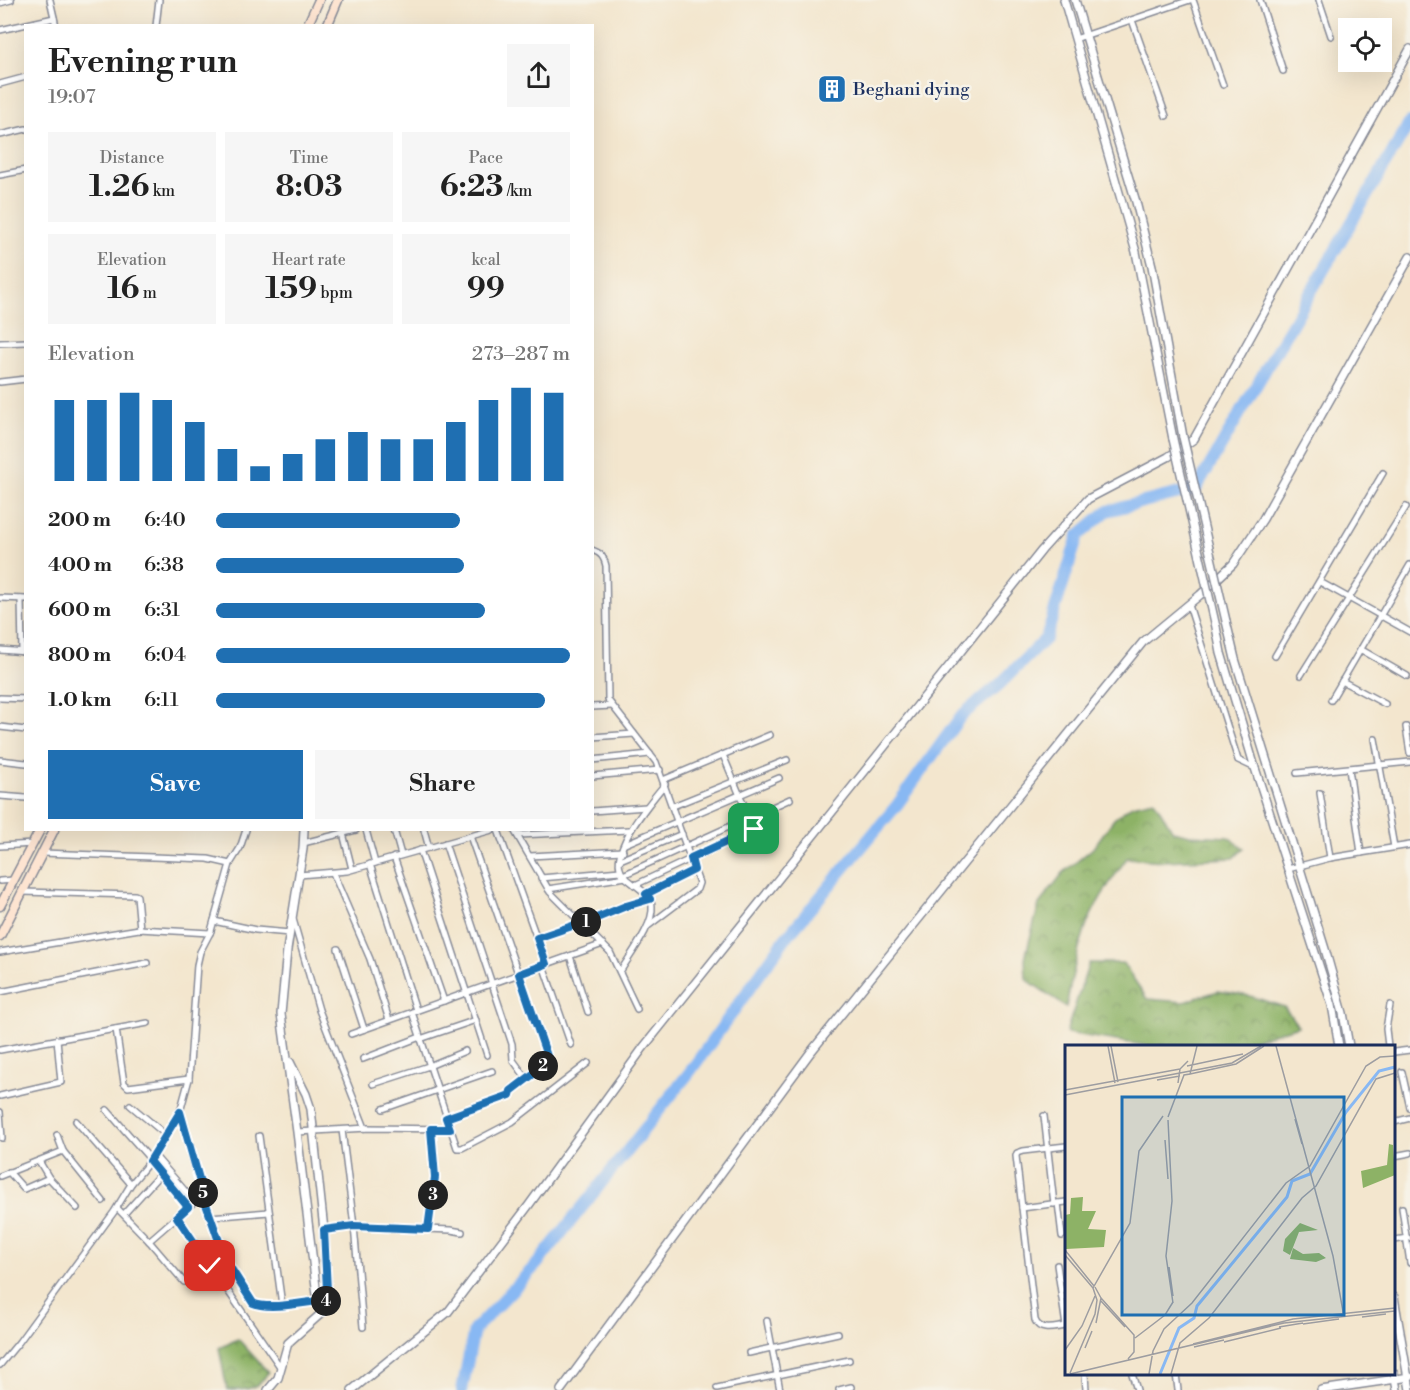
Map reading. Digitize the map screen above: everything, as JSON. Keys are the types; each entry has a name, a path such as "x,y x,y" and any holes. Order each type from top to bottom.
{"main road":[{"path":"308,24 319,0"},
{"path":"328,24 338,0"},
{"path":"0,906 40,831"},
{"path":"0,936 53,831"}],"street":[{"path":"0,3 11,0"},
{"path":"50,0 56,24"},
{"path":"156,24 159,0"},
{"path":"1064,0 1137,257 1173,440 1221,653 1334,1012 1339,1045"},
{"path":"1075,0 1136,202 1152,266 1183,437 1235,659 1325,949 1343,1013 1349,1045"},
{"path":"1075,39 1191,0 1223,85"},
{"path":"1260,0 1283,71"},
{"path":"1319,0 1331,36"},
{"path":"27,24 54,18"},
{"path":"1132,20 1166,116"},
{"path":"0,30 24,25"},
{"path":"352,1390 448,1312 529,1205 642,1048 1042,550 1088,499 1168,457 1194,439 1410,49"},
{"path":"0,84 24,78"},
{"path":"0,135 24,129"},
{"path":"0,176 24,170"},
{"path":"561,1390 810,1053 1143,642 1230,569 1263,519 1410,257"},
{"path":"0,343 24,342"},
{"path":"0,382 24,379"},
{"path":"1275,656 1383,473"},
{"path":"1301,675 1406,507"},
{"path":"594,551 600,553 606,566 608,700 660,770 699,883 699,888 648,926"},
{"path":"1331,700 1410,565"},
{"path":"1320,582 1410,632"},
{"path":"0,598 23,599 24,652 0,651"},
{"path":"1189,605 1238,760 1256,770"},
{"path":"1360,649 1407,676"},
{"path":"1342,681 1384,704"},
{"path":"0,698 24,699"},
{"path":"594,707 612,706"},
{"path":"0,727 24,730"},
{"path":"1406,727 1410,753"},
{"path":"594,737 634,734"},
{"path":"621,972 648,926 652,909 648,897 623,874 620,860 629,830 664,782 770,735"},
{"path":"1375,739 1394,847"},
{"path":"594,760 650,754"},
{"path":"723,755 754,829 770,845"},
{"path":"0,760 24,763"},
{"path":"673,806 787,760"},
{"path":"1297,773 1410,762"},
{"path":"1348,769 1361,853"},
{"path":"594,776 660,770"},
{"path":"530,856 624,847 678,820 779,778"},
{"path":"1320,793 1330,858"},
{"path":"0,796 24,798"},
{"path":"548,889 623,874 790,799"},
{"path":"594,811 646,807"},
{"path":"635,885 754,829"},
{"path":"594,831 629,830"},
{"path":"0,1365 117,1208 180,1112 189,1079 197,965 200,952 210,933 230,864 240,848 246,831"},
{"path":"304,831 281,1014 318,1301 324,1311"},
{"path":"303,843 352,831"},
{"path":"366,831 420,1038 456,1146 462,1148 512,1122 588,1063"},
{"path":"394,831 401,855"},
{"path":"424,831 429,848"},
{"path":"299,875 333,873 352,869 488,831"},
{"path":"498,831 537,938 571,1046"},
{"path":"572,831 516,832 548,889 614,957 637,1009"},
{"path":"343,833 352,869"},
{"path":"620,860 682,834"},
{"path":"446,1118 510,1095 511,1091 549,1062 470,836"},
{"path":"445,843 512,1044 513,1060 527,1079"},
{"path":"0,846 33,844"},
{"path":"1288,869 1330,858 1410,845"},
{"path":"420,850 487,1055"},
{"path":"42,853 208,859 230,864"},
{"path":"394,857 444,1001"},
{"path":"537,938 648,897 694,870"},
{"path":"333,873 370,959 389,1020"},
{"path":"541,878 623,874"},
{"path":"0,881 14,880"},
{"path":"22,892 135,895 139,901 140,929"},
{"path":"292,917 319,1010 365,1128"},
{"path":"214,921 290,933"},
{"path":"0,952 140,929 210,933"},
{"path":"351,1034 603,944"},
{"path":"338,950 364,1029"},
{"path":"570,956 588,1012"},
{"path":"0,992 147,963"},
{"path":"1388,1045 1386,1029 1390,1005"},
{"path":"363,1059 476,1020"},
{"path":"0,1050 148,1023"},
{"path":"116,1029 124,1083 128,1088 189,1079"},
{"path":"0,1096 61,1082 57,1040"},
{"path":"1395,1052 1410,1050"},
{"path":"373,1084 429,1066 465,1051"},
{"path":"268,1390 278,1378 288,1343 324,1311 327,1290 324,1230 309,1102 286,1054"},
{"path":"383,1109 492,1071"},
{"path":"1402,1072 1410,1108"},
{"path":"130,1105 166,1134"},
{"path":"107,1110 151,1159 160,1174 188,1207"},
{"path":"0,1112 2,1138"},
{"path":"180,1112 210,1217 226,1261 253,1303 260,1306 318,1301"},
{"path":"1044,1116 1047,1149 1062,1236"},
{"path":"1395,1122 1410,1118"},
{"path":"76,1121 131,1184"},
{"path":"297,1132 365,1128 450,1129"},
{"path":"428,1229 435,1177 431,1129"},
{"path":"342,1130 363,1327"},
{"path":"57,1135 63,1152 104,1201"},
{"path":"259,1136 282,1305"},
{"path":"1065,1146 1017,1153 1037,1324 1047,1328 1065,1326"},
{"path":"0,1176 63,1152"},
{"path":"1395,1156 1410,1153"},
{"path":"149,1241 192,1204 192,1199 165,1169 151,1159"},
{"path":"39,1161 49,1178 77,1208"},
{"path":"124,1214 165,1169"},
{"path":"9,1172 24,1189 49,1178"},
{"path":"1022,1208 1065,1202"},
{"path":"117,1208 184,1282 190,1281 210,1266"},
{"path":"1402,1208 1410,1263"},
{"path":"210,1217 269,1212"},
{"path":"177,1217 281,1368"},
{"path":"324,1230 354,1226 462,1232"},
{"path":"1057,1265 1065,1319"},
{"path":"1395,1302 1410,1390"},
{"path":"767,1321 780,1390"},
{"path":"750,1353 838,1333"},
{"path":"717,1388 849,1360"},
{"path":"1085,1375 1086,1390"},
{"path":"1132,1375 1137,1390"},
{"path":"1176,1375 1178,1390"},
{"path":"1321,1390 1394,1376 1409,1378"},
{"path":"1394,1376 1397,1390"},
{"path":"839,1390 851,1387"}],"green space":[{"path":"1154,800 1173,831 1190,835 1228,837 1244,848 1234,858 1162,861 1127,858 1101,897 1088,922 1078,953 1066,1007 1026,979 1025,958 1039,904 1063,873 1093,848 1114,819 1132,805"},
{"path":"1089,963 1123,963 1147,999 1184,1002 1218,991 1250,996 1284,1007 1298,1026 1237,1045 1143,1045 1066,1033"},
{"path":"238,1339 268,1372 261,1382 252,1388 227,1390 219,1348"}],"waterway":[{"path":"462,1390 474,1330 537,1264 689,1073 785,939 897,805 961,716 1000,684 1046,638 1078,536 1107,511 1196,489 1410,122"}],"place":[{"name":"Beghani dying","path":"832,89"}],"route":[{"path":"210,1266 177,1217 188,1207 150,1161 180,1112 207,1207 226,1261 253,1303 260,1306 318,1301 324,1311 327,1290 324,1230 354,1226 428,1229 435,1177 431,1129 450,1129 446,1118 510,1095 511,1091 549,1062 519,974 546,964 537,938 650,899 646,894 694,870 691,858 754,829"}]}
